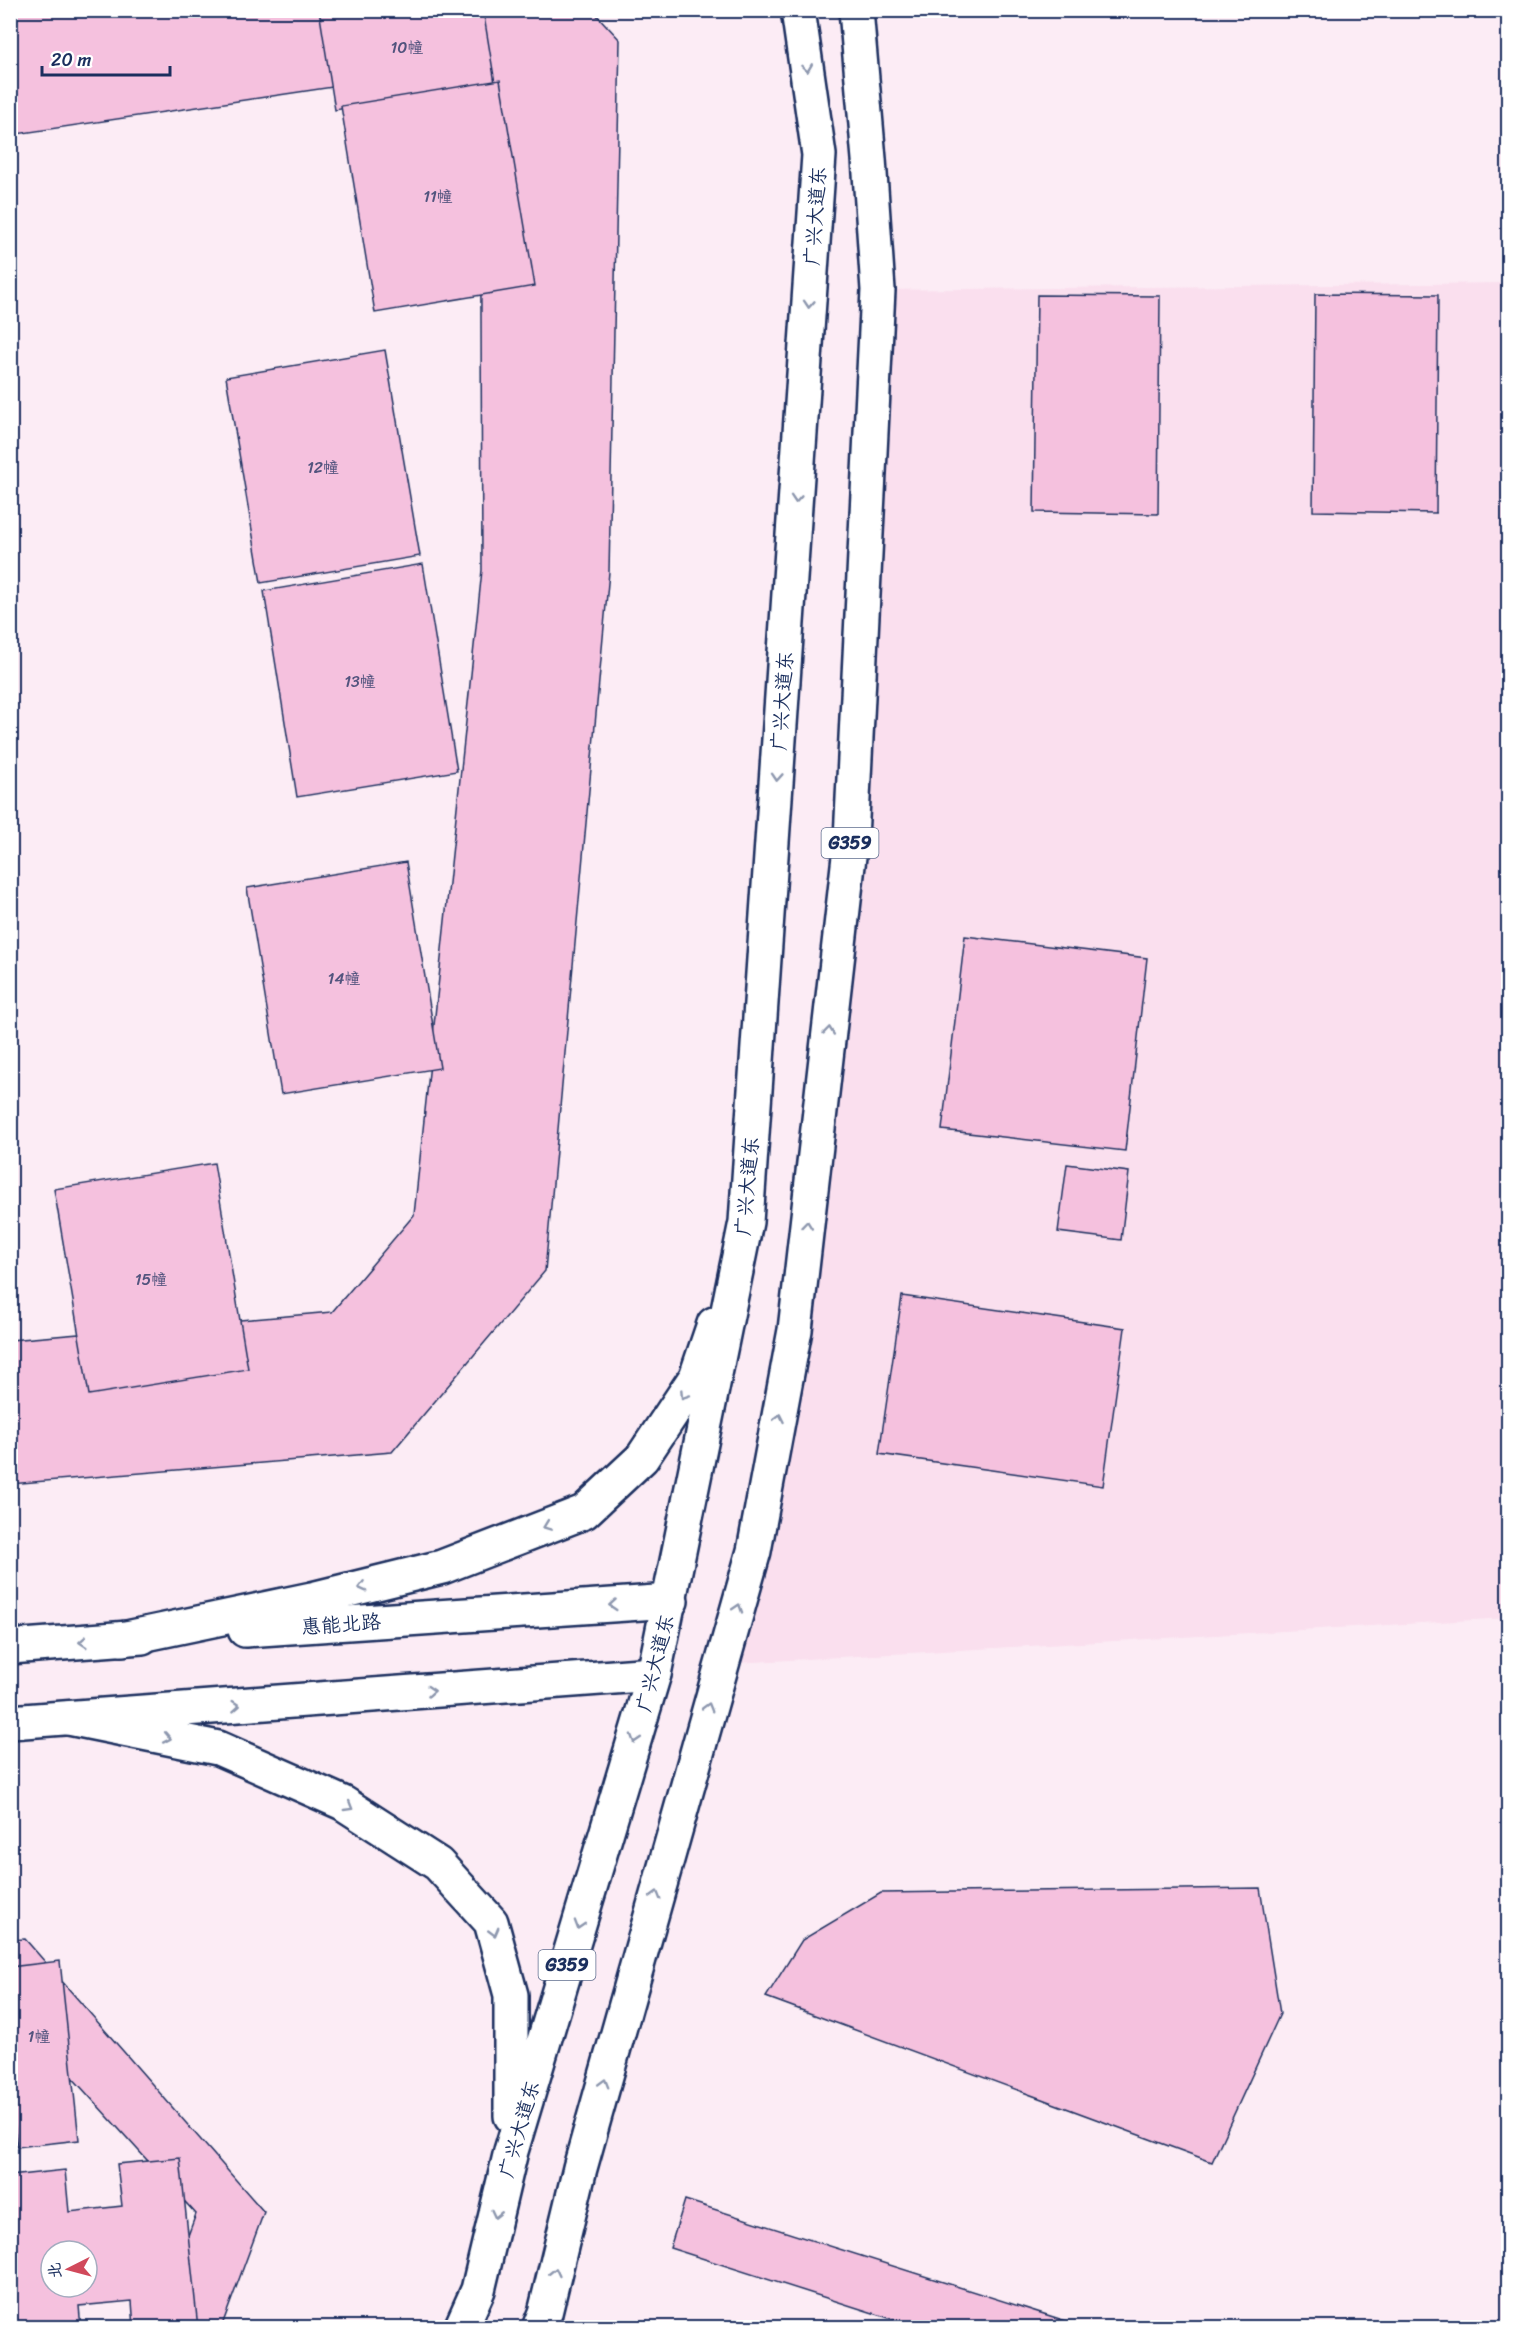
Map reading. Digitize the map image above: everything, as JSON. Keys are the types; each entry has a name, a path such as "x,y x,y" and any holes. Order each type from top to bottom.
{"main road":[{"name":"广兴大道东","path":"461,2328 478,2290 511,2151 654,1674 671,1601 746,1222 819,155 798,10"},
{"name":"G359","path":"539,2328 545,2313 580,2168 720,1664 751,1561 795,1330 851,839 878,290 870,159 856,10"},
{"path":"122,1639 312,1599 442,1567 584,1512 642,1458 696,1377 746,1222"},
{"name":"惠能北路","path":"10,1647 671,1601"},
{"path":"10,1722 654,1674"},
{"path":"69,1718 218,1748 343,1803 438,1864 491,1922 511,1995 511,2151"}],"shaded area":[{"path":"1508,283 1508,1618 720,1664 743,1593 851,839 878,290"}],"building":[{"path":"10,10 592,10 620,40 609,572 545,1271 392,1452 10,1484 10,1340 332,1312 414,1215 482,570 480,65 10,135"},
{"path":"319,10 483,10 495,83 335,110"},
{"path":"500,80 535,286 375,313 341,106"},
{"path":"1315,294 1438,295 1436,513 1313,511"},
{"path":"1037,295 1160,296 1158,514 1034,512"},
{"path":"385,350 420,556 261,583 226,377"},
{"path":"423,564 457,771 297,797 264,591"},
{"path":"406,862 440,1068 281,1094 247,888"},
{"path":"965,936 1147,958 1125,1151 942,1130"},
{"path":"214,1163 248,1369 89,1395 54,1189"},
{"path":"1067,1164 1129,1172 1121,1240 1058,1232"},
{"path":"902,1296 1125,1328 1103,1486 879,1454"},
{"path":"1260,1888 1280,2014 1212,2162 766,1997 802,1940 881,1893"},
{"path":"25,1939 264,2212 221,2328 154,2328 196,2214 10,2009 10,1940"},
{"path":"60,1961 79,2140 17,2147 12,2105 10,2105 10,1967"},
{"path":"180,2158 198,2328 134,2328 132,2301 79,2306 81,2328 18,2328 10,2257 10,2176 65,2170 69,2212 122,2206 117,2164"},
{"path":"685,2200 1088,2328 920,2328 670,2248"}]}
